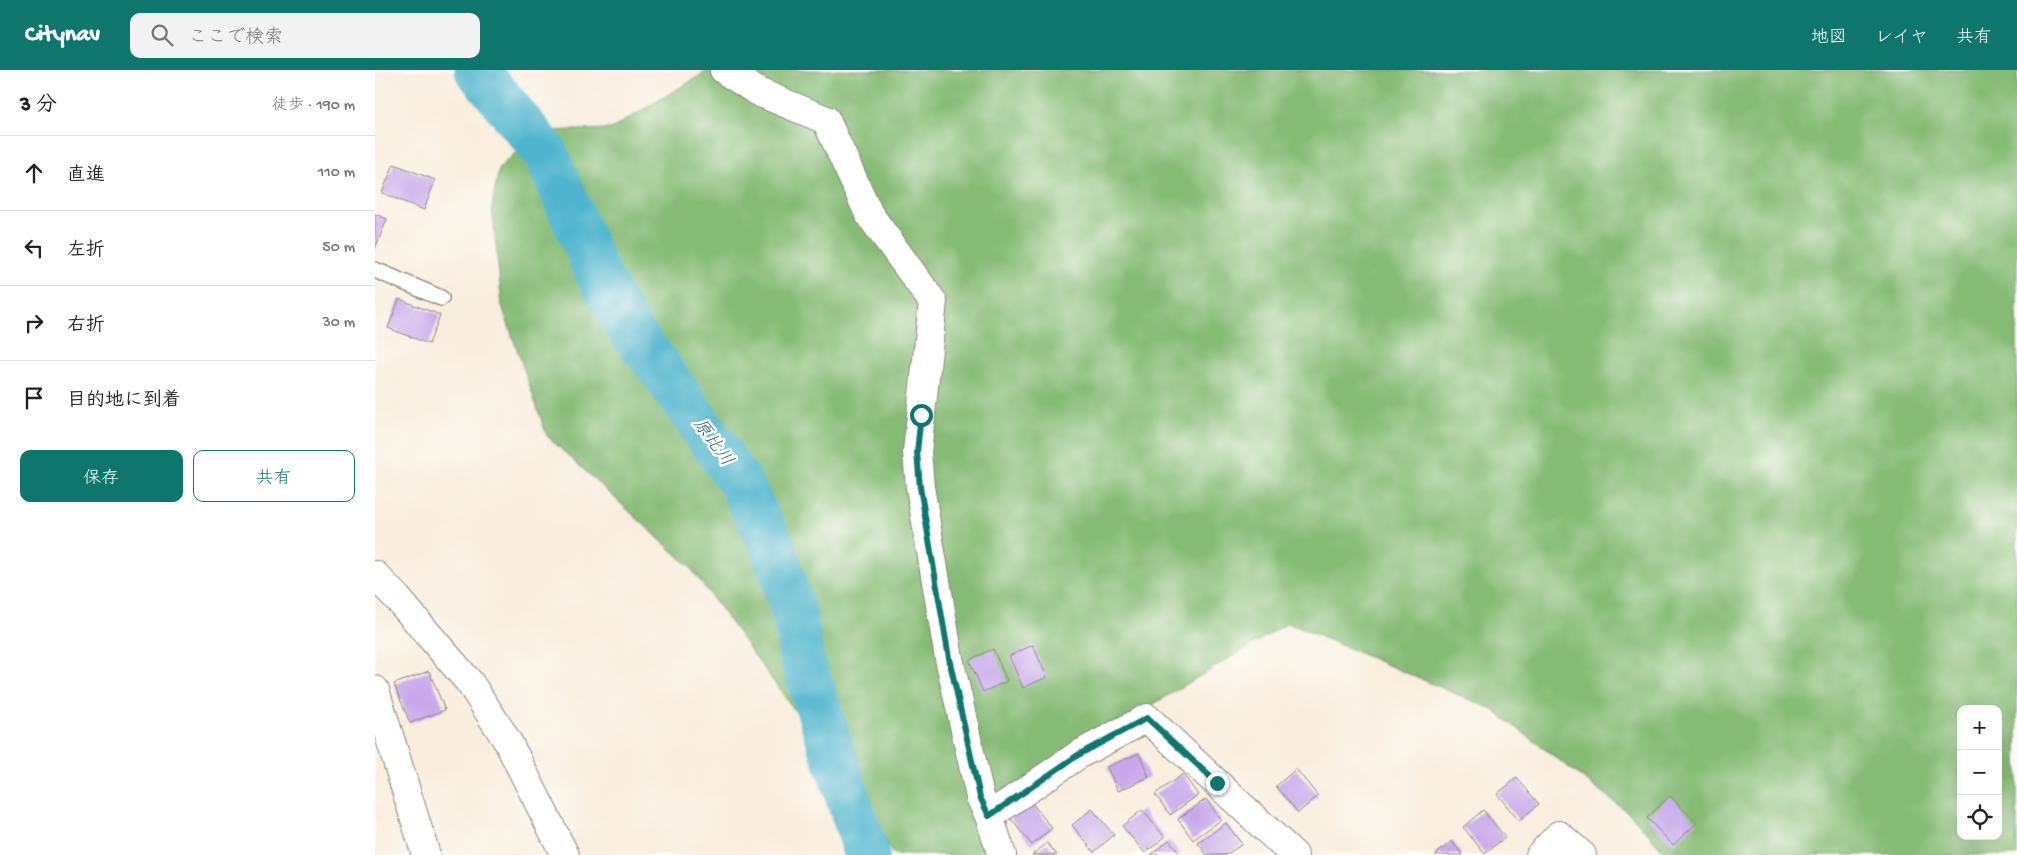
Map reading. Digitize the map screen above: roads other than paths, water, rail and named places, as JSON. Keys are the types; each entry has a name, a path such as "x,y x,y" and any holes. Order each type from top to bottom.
{"street":[{"path":"724,70 758,92 826,120 869,214 933,302 917,452 920,487 949,658 980,797 989,816 1002,855"},
{"path":"375,575 470,683 508,742 565,855"},
{"path":"375,690 426,855"},
{"path":"989,816 1078,755 1147,718 1294,855"},
{"path":"1540,855 1559,835 1582,855"}],"lane":[{"path":"375,270 441,298"}],"waterway":[{"name":"原比川","path":"477,70 545,152 600,279 631,332 663,372 739,481 772,544 795,617 802,660 867,855"}]}
